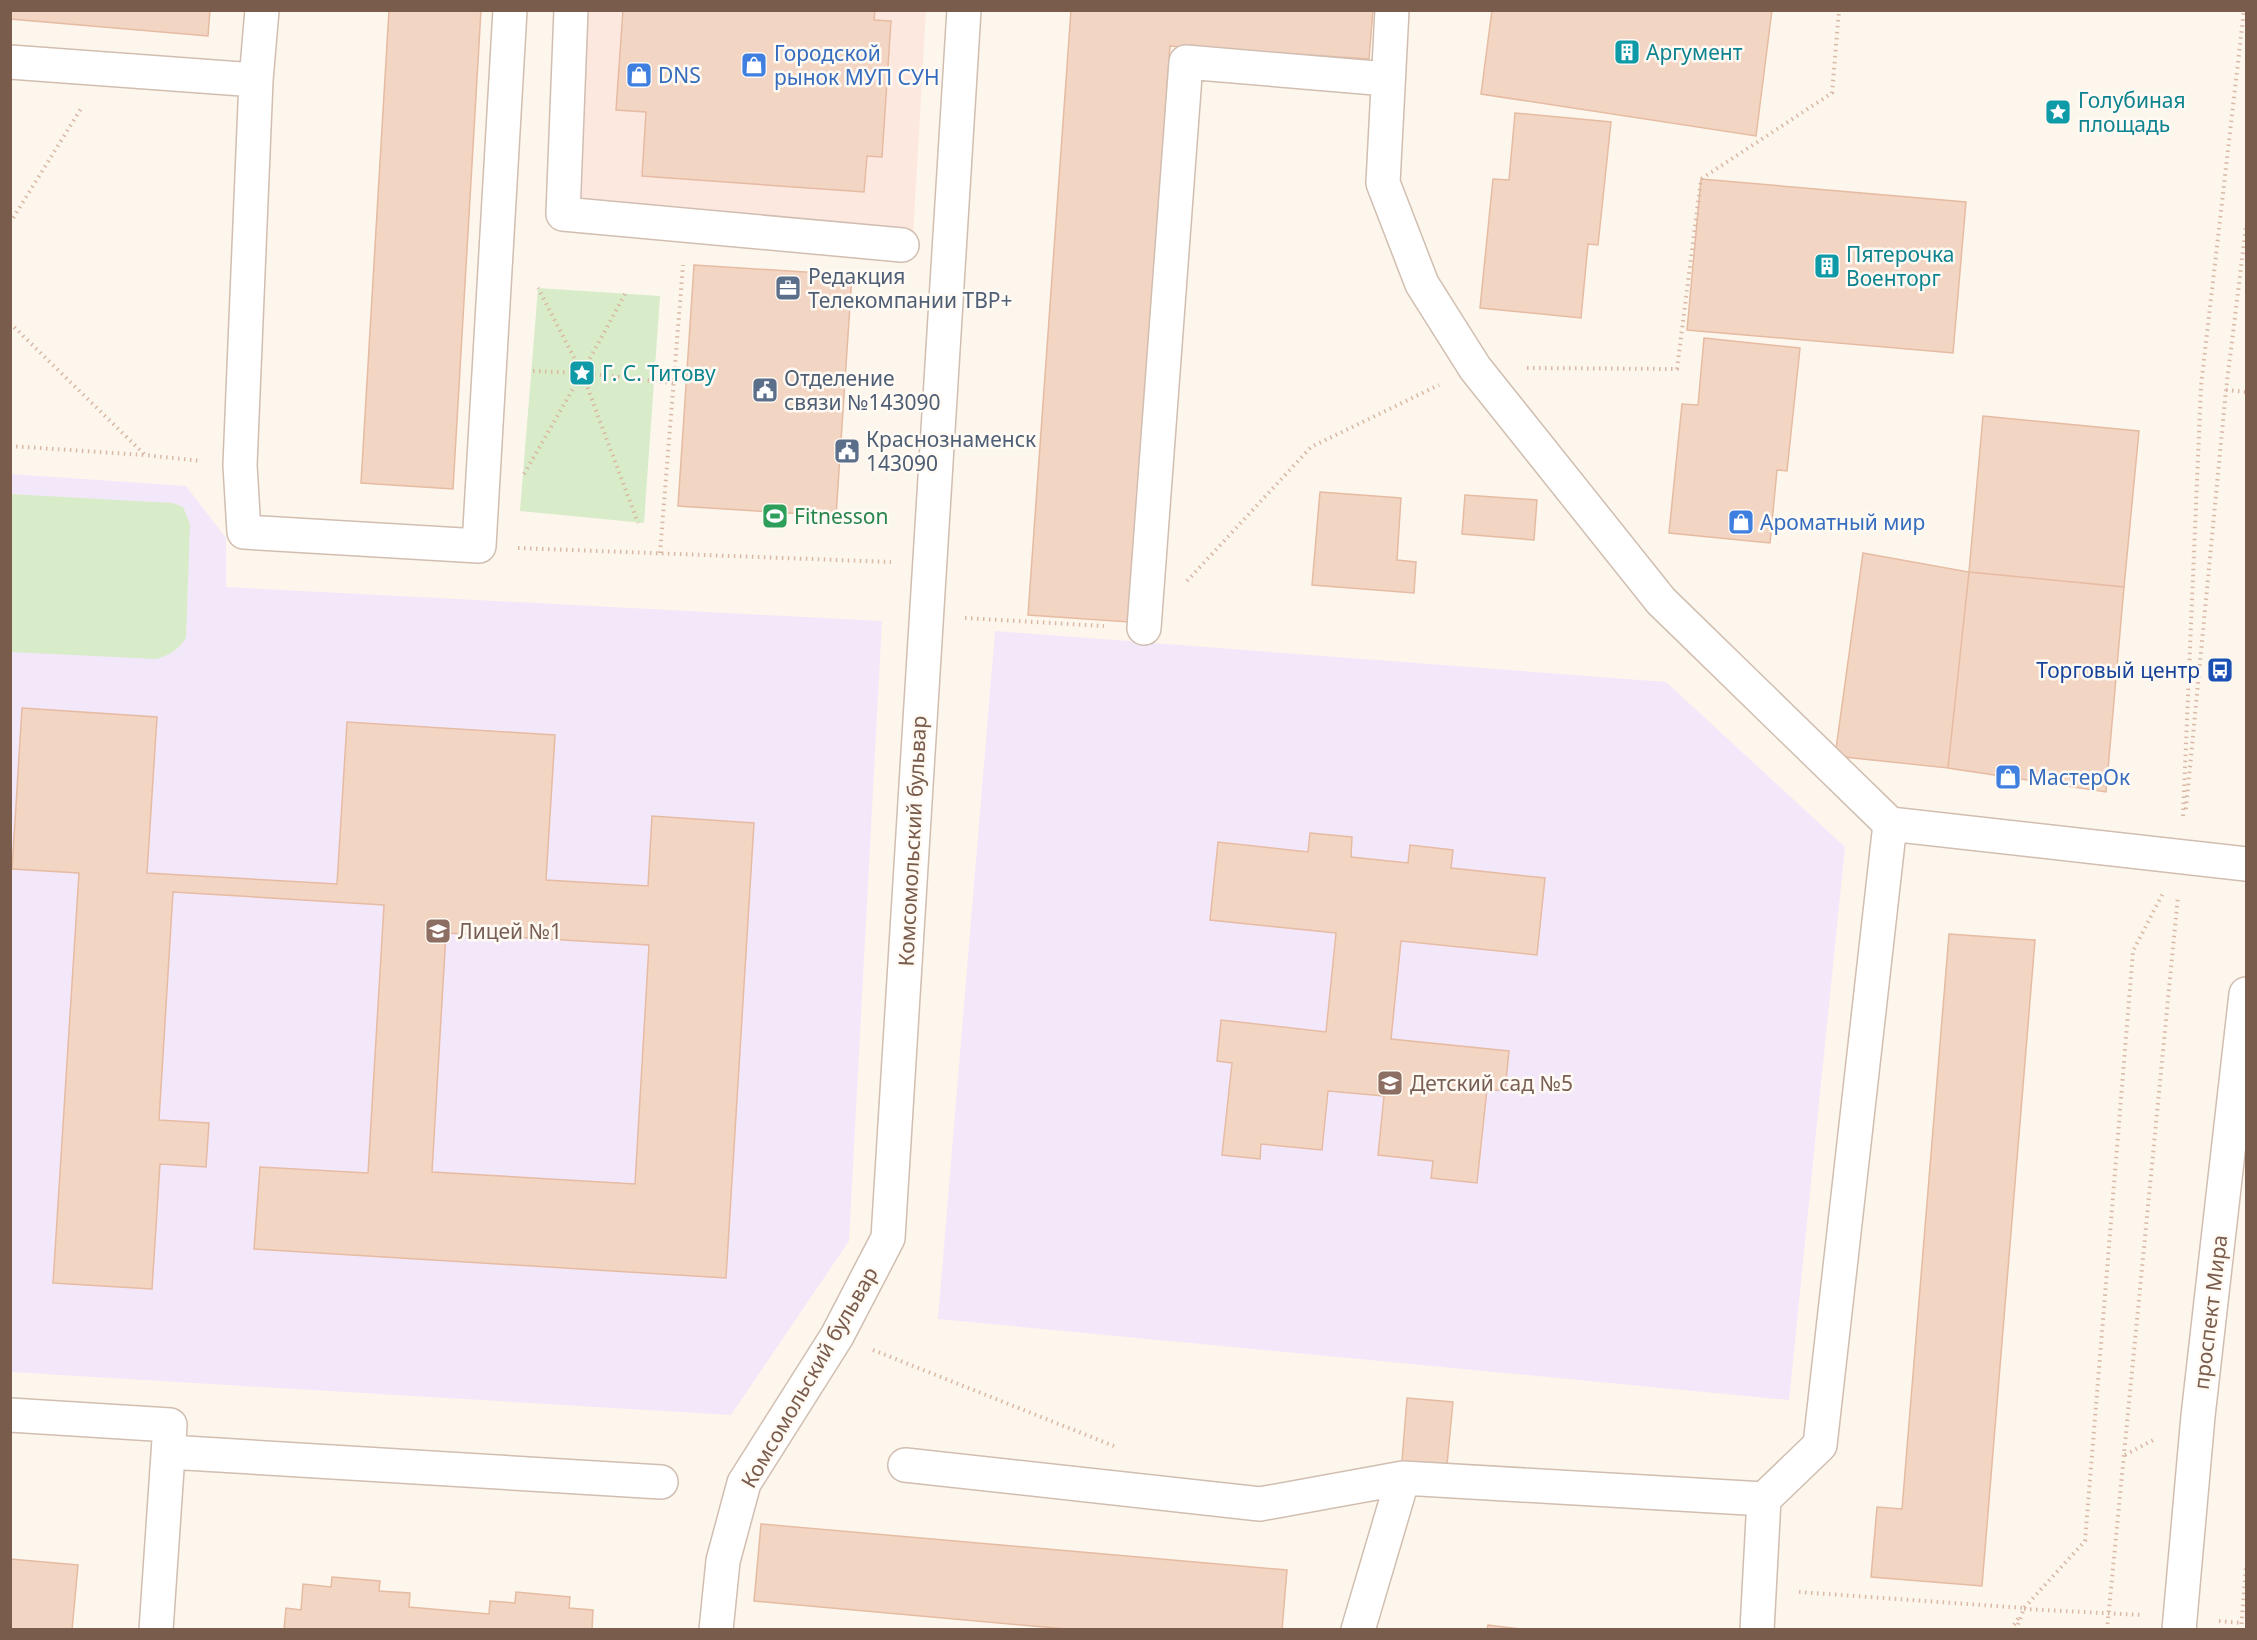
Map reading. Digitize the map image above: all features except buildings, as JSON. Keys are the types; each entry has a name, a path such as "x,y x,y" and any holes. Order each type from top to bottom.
{"street":[{"path":"262,10 256,80 240,465 244,532 478,546 510,10"},
{"path":"571,10 562,214 902,245"},
{"name":"Комсомольский бульвар","path":"716,1629 723,1561 744,1483 837,1336 888,1238 964,10"},
{"path":"1392,10 1383,183 1422,284 1475,368 1661,601 1890,824 2247,864"},
{"path":"10,62 256,80"},
{"path":"1144,628 1186,62 1387,79"},
{"path":"1757,1629 1764,1499 1820,1445 1890,824"},
{"name":"проспект Мира","path":"2180,1624 2198,1416 2247,994"},
{"path":"10,1416 170,1425 156,1629"},
{"path":"168,1452 661,1482"},
{"path":"905,1465 1260,1504 1403,1478 1764,1499"},
{"path":"1358,1629 1403,1478"}],"path":[{"path":"10,223 106,68"},
{"path":"660,553 686,225"},
{"path":"2011,1629 2024,1608 2085,1541 2133,951 2181,858 2226,390 2247,227"},
{"path":"538,288 582,373 638,523"},
{"path":"524,475 625,294"},
{"path":"10,323 145,455"},
{"path":"532,371 582,373 673,383"},
{"path":"2226,390 2247,392"},
{"path":"10,446 145,455 240,465"},
{"path":"478,546 931,564"},
{"path":"837,1336 1115,1446"},
{"path":"2241,1629 2247,1568"},
{"path":"1760,1590 2024,1608 2180,1624 2242,1623"},
{"path":"2016,1629 2024,1608"}],"shaded area":[{"path":"589,11 926,11 913,237 577,218"},
{"name":"Лицей №1","path":"10,474 186,486 226,538 226,587 882,621 849,1241 731,1415 11,1372"},
{"name":"Детский сад №5","path":"995,631 1666,682 1845,847 1789,1400 938,1319"}],"green space":[{"path":"538,288 660,296 644,523 520,511"},
{"path":"10,494 173,503 183,507 190,524 186,638 169,654 156,659 11,652"}],"place":[{"name":"Аргумент","path":"1627,52"},
{"name":"Городской рынок МУП СУН","path":"754,65"},
{"name":"DNS","path":"639,75"},
{"name":"Голубиная площадь","path":"2058,112"},
{"name":"Пятерочка Военторг","path":"1827,266"},
{"name":"Редакция Телекомпании ТВР+","path":"788,288"},
{"name":"Г. С. Титову","path":"582,373"},
{"name":"Отделение связи №143090","path":"765,390"},
{"name":"Краснознаменск 143090","path":"847,451"},
{"name":"Fitnesson","path":"775,516"},
{"name":"Ароматный мир","path":"1741,522"},
{"name":"Торговый центр","path":"2220,670"},
{"name":"МастерОк","path":"2008,777"},
{"name":"Лицей №1","path":"438,931"},
{"name":"Детский сад №5","path":"1390,1083"}]}
